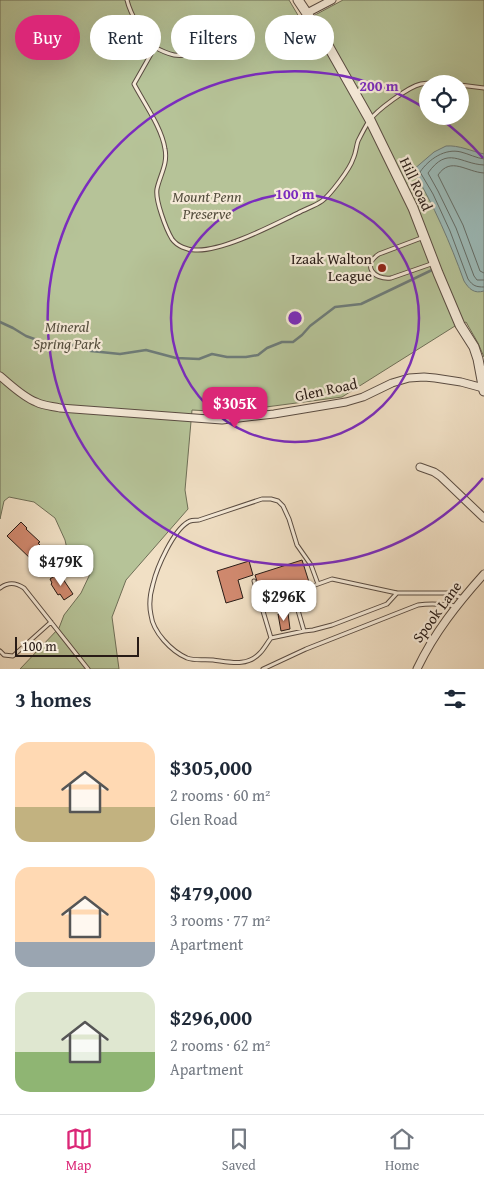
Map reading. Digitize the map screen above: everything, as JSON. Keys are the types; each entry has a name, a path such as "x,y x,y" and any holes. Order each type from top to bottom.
{"street":[{"name":"Hill Road","path":"298,0 336,60 370,120 413,208 460,325 474,346 484,390"},
{"path":"307,13 332,0"},
{"name":"Glen Road","path":"0,376 25,396 36,402 60,408 222,420 274,414 346,402 408,378 445,379 484,390"},
{"path":"420,467 440,476 484,518"},
{"name":"Spook Lane","path":"417,669 434,637 463,598 484,574"}],"lane":[{"path":"127,0 132,15"},
{"path":"148,60 134,84 157,125 165,148 166,161 157,188 159,206 173,240 180,247 194,251 208,250 235,241 322,201 346,174 353,161 358,142 370,120 408,89 419,84"},
{"path":"469,86 484,88"},
{"path":"425,237 379,254 371,263 372,272 379,278 391,278 434,263"},
{"path":"318,584 311,565 297,545 283,506 278,501 262,499 199,520 190,520 182,527 172,539 152,585 150,614 156,632 178,653 192,659 237,664 255,658 262,652 271,638 322,628 387,604 397,593"},
{"path":"261,604 332,579 397,593 447,593 463,598"},
{"path":"254,581 271,638"},
{"path":"0,588 10,583 18,584 24,588 88,669"},
{"path":"294,593 304,631"},
{"path":"263,669 306,649 418,605 441,603 457,606"},
{"path":"0,651 4,655 13,656 51,622"}],"green space":[{"name":"Mount Penn Preserve","path":"0,0 289,0 298,15 265,15 265,60 334,60 334,15 315,15 343,0 484,0 484,357 466,322 455,326 342,397 228,412 192,410 185,490 188,509 126,580 112,617 119,669 20,669 59,628 64,615 81,593 90,574 84,552 77,549 67,549 55,518 34,502 9,497 4,501 0,519"}],"water":[{"path":"446,146 460,147 484,154 484,291 477,292 472,290 464,281 441,224 413,170 434,152"}],"building":[{"path":"21,522 45,550 34,562 7,536"},
{"path":"302,560 309,582 262,597 255,575"},
{"path":"249,561 253,575 238,580 243,598 226,603 217,571"},
{"path":"59,573 73,594 64,600 60,594 58,595 50,579"},
{"path":"288,613 290,629 281,631 278,614"}],"waterway":[{"path":"0,322 40,341 53,345 75,345 91,351 120,354 146,350 176,358 199,359 212,354 227,357 246,357 258,355 267,348 282,342 293,342 335,307 361,304 432,270"}],"place":[{"name":"Izaak Walton League","path":"382,268"}],"park label":[{"name":"Mineral Spring Park","path":"67,336"}]}
